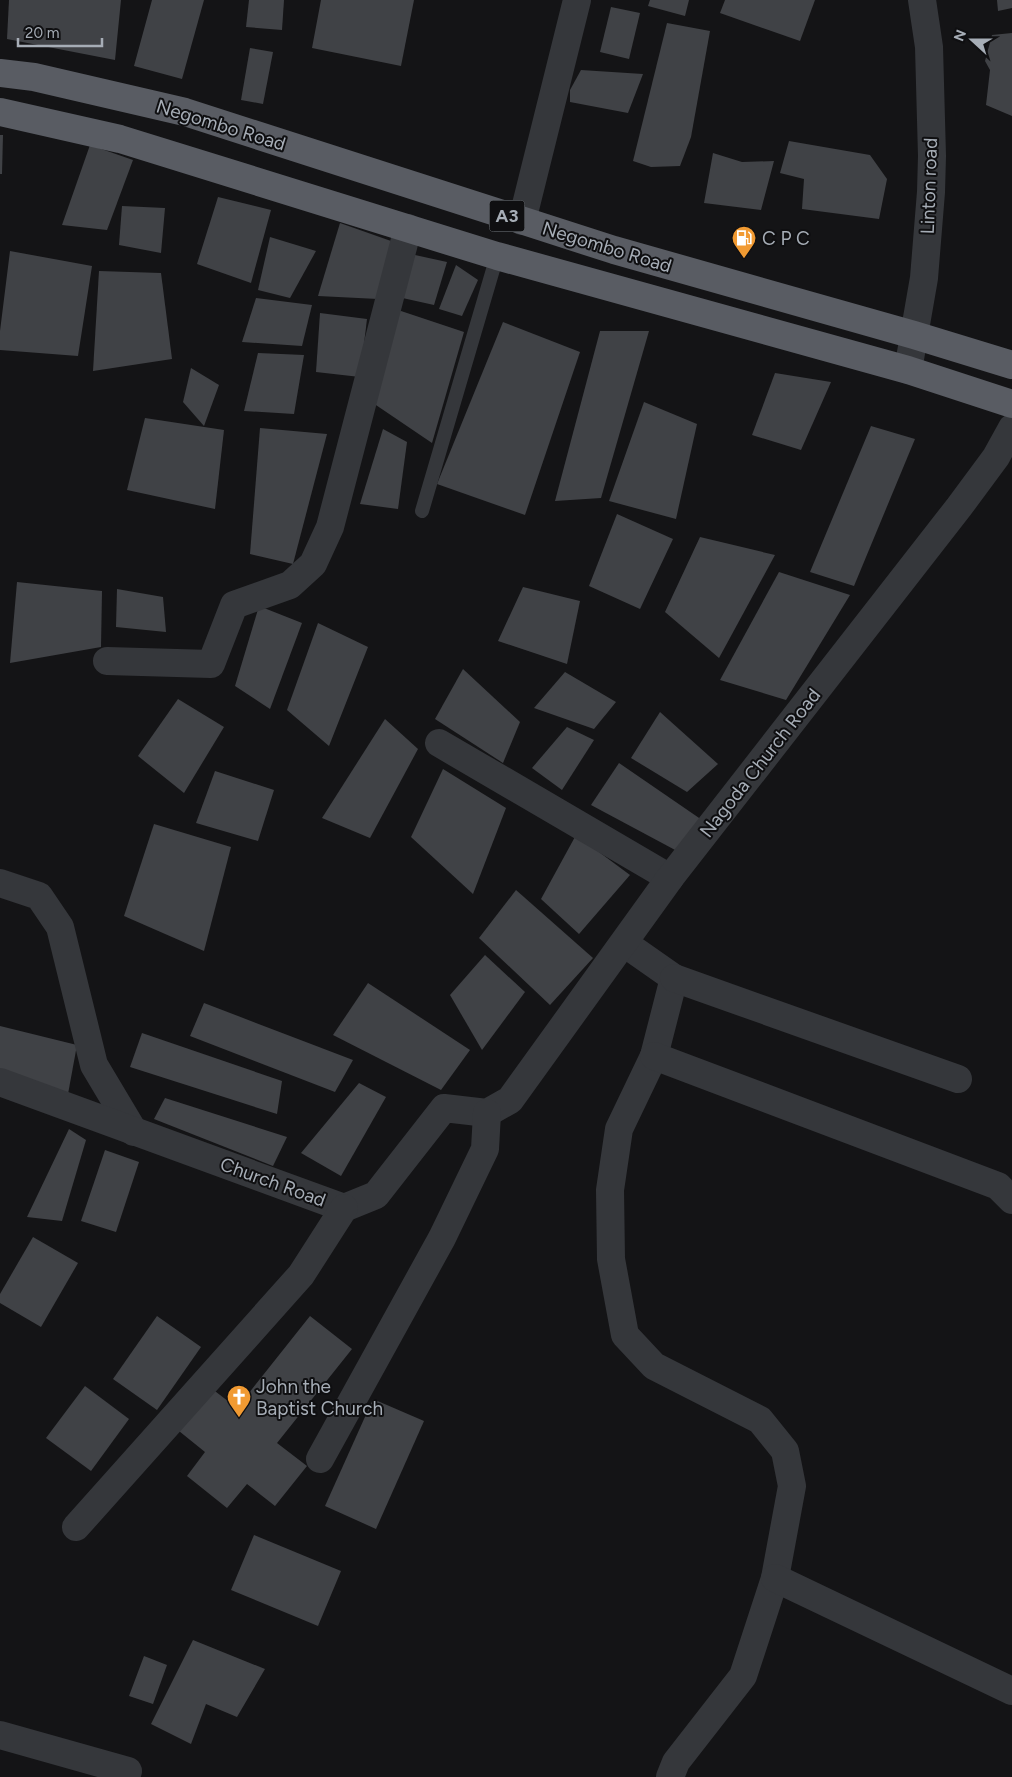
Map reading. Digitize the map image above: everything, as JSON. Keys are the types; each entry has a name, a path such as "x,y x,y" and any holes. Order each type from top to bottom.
{"highway":[{"name":"Negombo Road","path":"0,73 34,77 185,112 614,250 914,335 1012,365"},
{"name":"Negombo Road","path":"0,112 120,139 497,256 908,370 1012,404"}],"street":[{"path":"522,221 577,0"},
{"name":"Linton road","path":"908,370 924,278 931,192 930,47 922,0"},
{"path":"107,661 211,664 234,605 290,585 312,564 330,527 408,228"},
{"name":"Nagoda Church Road","path":"486,1113 510,1100 670,878 996,457 1012,428"},
{"path":"439,743 670,878"},
{"path":"0,883 39,896 60,928 94,1066 134,1132"},
{"path":"624,943 674,978 958,1079"},
{"path":"670,1777 676,1762 743,1676 775,1578 792,1486 785,1451 760,1420 654,1366 625,1334 610,1259 610,1190 619,1129 654,1056 674,978"},
{"path":"654,1056 998,1186 1012,1200"},
{"name":"Church Road","path":"0,1082 344,1208 376,1195 444,1108 486,1113"},
{"path":"320,1459 442,1238 485,1149 486,1113"},
{"path":"76,1527 301,1275 344,1208"},
{"path":"775,1578 1012,1691"},
{"path":"0,1735 133,1775"}],"lane":[{"path":"422,511 497,256"}],"building":[{"path":"9,0 121,0 115,60 7,39"},
{"path":"152,0 204,0 182,79 134,66"},
{"path":"249,0 284,0 282,30 246,27"},
{"path":"321,0 414,0 401,66 312,48"},
{"path":"650,0 689,0 685,16 648,6"},
{"path":"725,0 815,0 800,41 720,13"},
{"path":"997,0 1012,0 1012,8 998,11"},
{"path":"611,7 640,13 629,59 600,52"},
{"path":"667,23 710,31 691,137 680,166 651,167 633,161"},
{"path":"1012,33 1012,116 986,105 990,70 985,61 992,35"},
{"path":"250,48 273,52 263,104 241,100"},
{"path":"581,70 643,74 628,113 570,102 570,90"},
{"path":"0,135 3,135 2,174 0,174"},
{"path":"789,141 870,155 887,179 879,219 802,209 804,179 780,173"},
{"path":"90,145 133,160 107,230 62,225"},
{"path":"713,153 742,162 774,161 761,210 704,203"},
{"path":"218,197 271,210 251,283 197,264"},
{"path":"122,206 165,208 161,253 119,245"},
{"path":"340,223 391,241 378,299 318,296"},
{"path":"270,237 316,251 290,298 258,290"},
{"path":"10,251 92,266 78,356 0,350 0,331"},
{"path":"415,255 447,262 434,305 398,297"},
{"path":"456,265 478,280 462,316 439,309"},
{"path":"99,271 161,273 172,359 93,371"},
{"path":"256,298 312,305 302,346 242,342"},
{"path":"398,310 464,332 432,443 370,401"},
{"path":"320,313 367,319 360,377 316,372"},
{"path":"503,322 580,352 525,515 437,484"},
{"path":"600,331 649,331 601,498 555,501"},
{"path":"258,353 304,355 294,414 244,411"},
{"path":"191,368 219,385 204,426 183,402"},
{"path":"775,373 831,382 801,450 752,435"},
{"path":"644,402 697,424 676,519 609,501"},
{"path":"145,418 224,430 215,509 127,490"},
{"path":"871,426 915,439 854,586 810,572"},
{"path":"260,428 327,434 293,564 250,554"},
{"path":"383,429 407,442 398,509 360,504"},
{"path":"617,514 673,539 640,609 589,586"},
{"path":"700,537 775,555 719,658 665,612"},
{"path":"779,572 850,595 786,700 720,680"},
{"path":"17,582 102,591 101,647 10,663"},
{"path":"523,587 580,601 567,664 498,641"},
{"path":"117,589 163,597 166,632 116,627"},
{"path":"259,606 302,623 270,709 235,686"},
{"path":"318,623 368,647 329,746 287,710"},
{"path":"463,669 520,722 503,763 435,719"},
{"path":"565,672 616,702 594,729 534,708"},
{"path":"178,699 224,727 184,793 138,756"},
{"path":"660,712 718,764 687,792 631,758"},
{"path":"385,719 418,749 370,838 322,818"},
{"path":"567,727 594,740 562,790 532,768"},
{"path":"619,763 702,820 677,851 591,805"},
{"path":"443,769 506,808 473,894 411,837"},
{"path":"215,771 274,790 258,841 196,823"},
{"path":"154,824 231,847 204,951 124,916"},
{"path":"576,835 630,875 579,934 541,899"},
{"path":"516,890 593,958 550,1005 479,938"},
{"path":"485,955 525,992 482,1050 450,995"},
{"path":"368,983 470,1050 441,1090 333,1035"},
{"path":"204,1003 353,1060 335,1092 190,1036"},
{"path":"0,1026 77,1045 68,1094 0,1069"},
{"path":"142,1033 282,1081 277,1114 130,1067"},
{"path":"359,1083 386,1097 341,1176 301,1153"},
{"path":"165,1098 287,1137 273,1166 154,1119"},
{"path":"69,1129 86,1140 62,1221 27,1217"},
{"path":"105,1150 139,1162 116,1232 81,1221"},
{"path":"33,1237 78,1263 41,1327 0,1303 0,1294"},
{"path":"157,1316 201,1347 157,1410 113,1379"},
{"name":"John the Baptist Church","path":"310,1316 352,1349 277,1443 307,1466 275,1506 247,1484 227,1508 187,1476 205,1452 174,1427 207,1385 237,1408"},
{"path":"85,1386 129,1419 91,1471 46,1438"},
{"path":"373,1399 424,1421 376,1529 325,1506"},
{"path":"254,1535 341,1571 318,1626 231,1590"},
{"path":"193,1640 265,1669 237,1717 206,1704 191,1744 151,1724"},
{"path":"144,1656 167,1665 153,1704 129,1696"}],"place":[{"name":"C P C","path":"744,259"},
{"name":"John the Baptist Church","path":"239,1418"}]}
